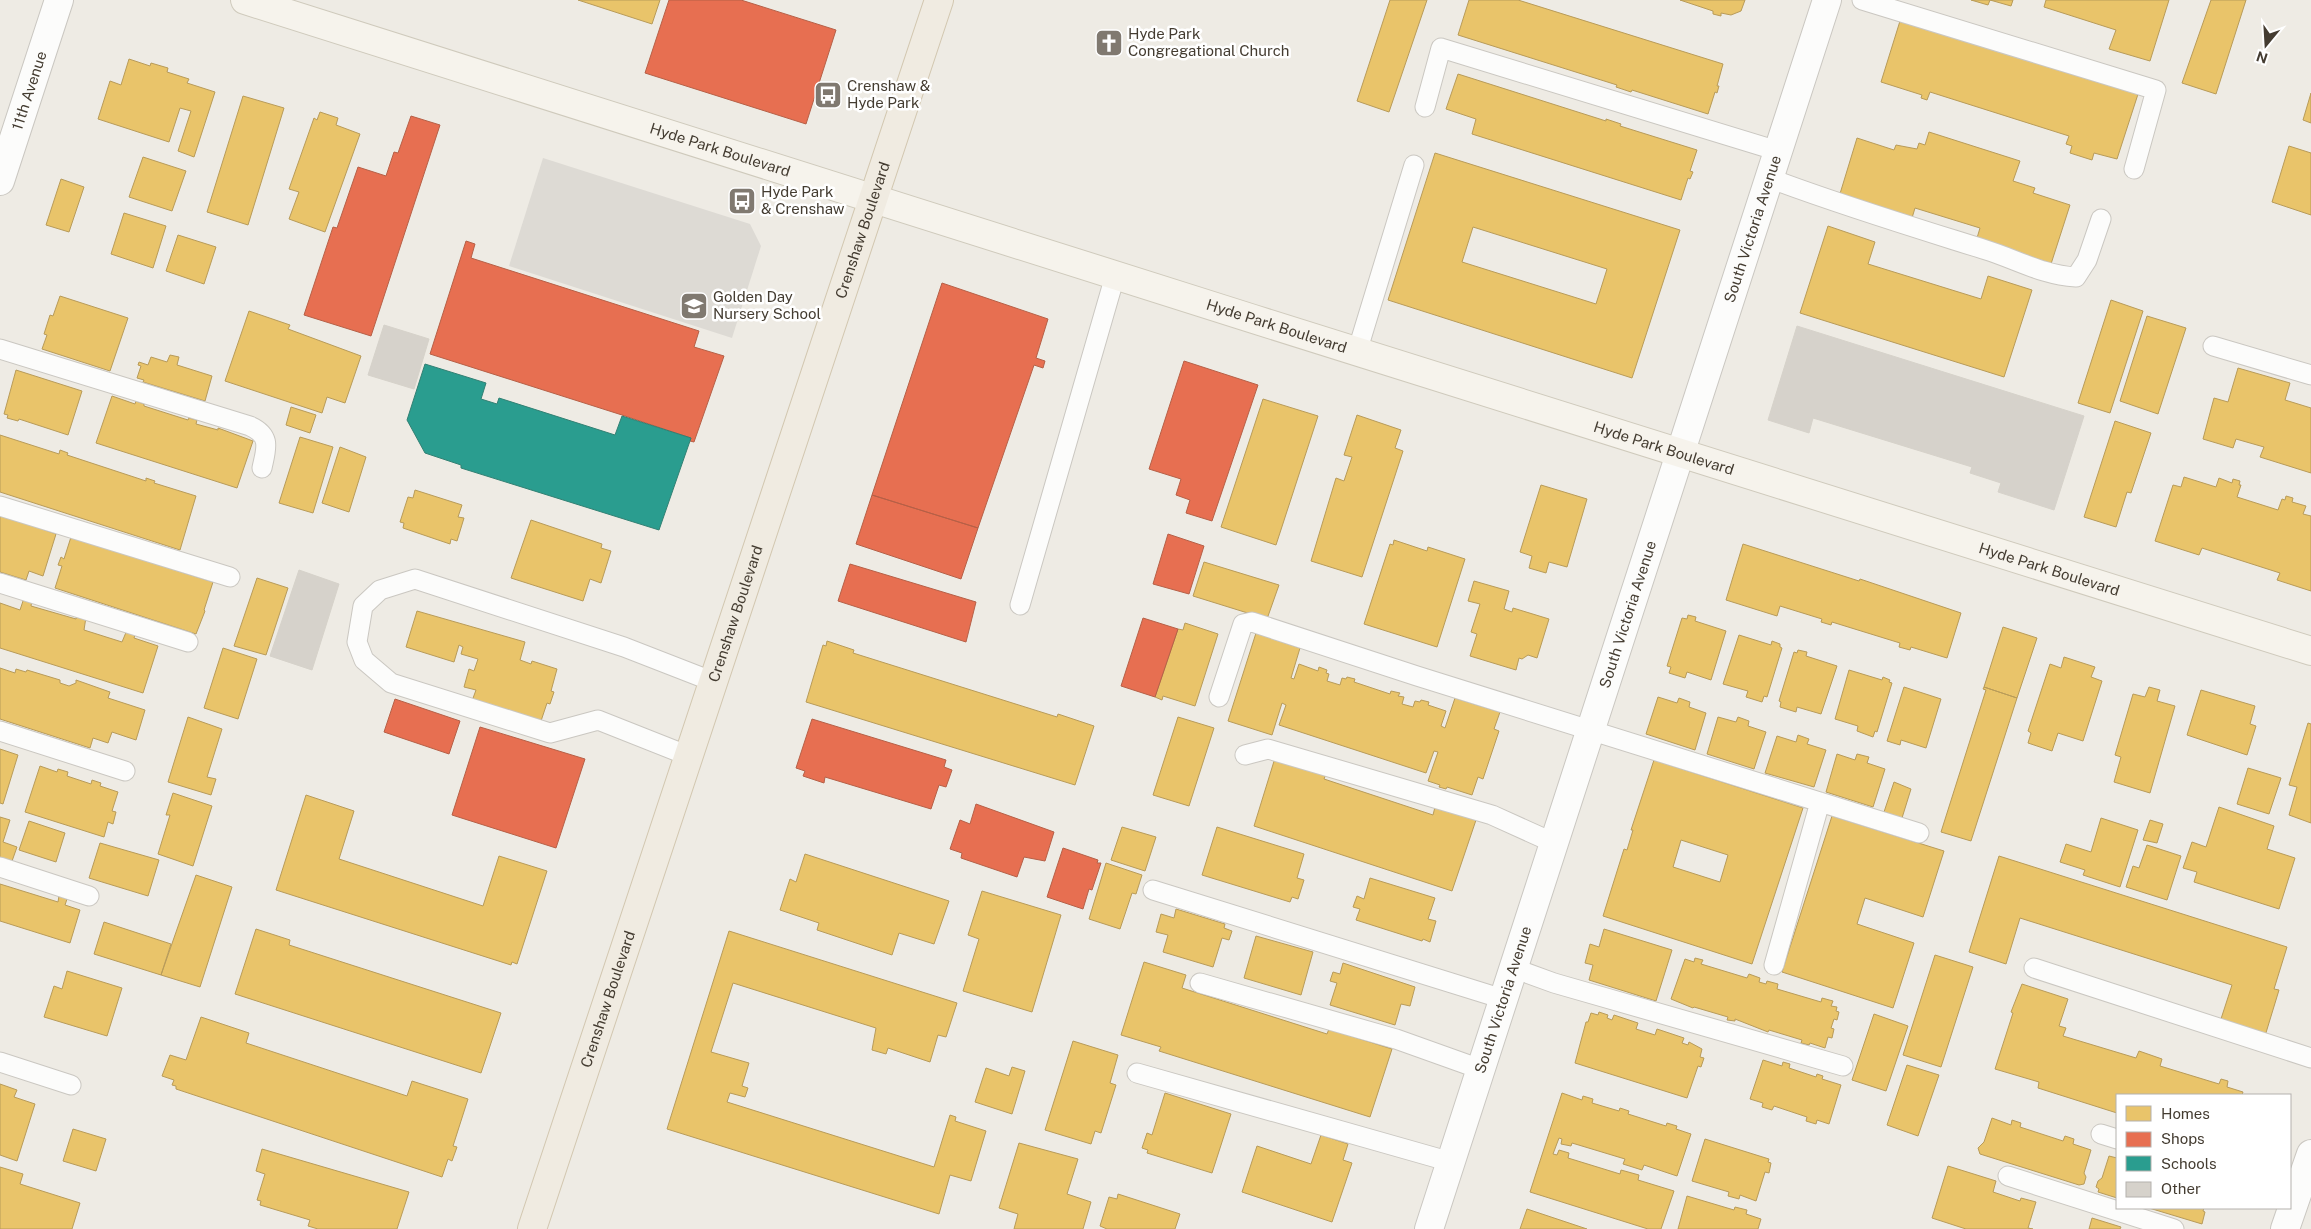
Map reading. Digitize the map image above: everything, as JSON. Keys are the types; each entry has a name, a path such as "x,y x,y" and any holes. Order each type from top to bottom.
{"main road":[{"name":"Crenshaw Boulevard","path":"532,1229 938,0"}],"street":[{"name":"11th Avenue","path":"0,181 59,0"},
{"name":"Hyde Park Boulevard","path":"245,0 874,198 1679,455 2311,651"},
{"name":"South Victoria Avenue","path":"1429,1229 1826,0"},
{"path":"2293,1197 2311,1154"},
{"path":"2285,1229 2290,1209"}],"lane":[{"path":"1862,0 2156,90 2134,169"},
{"path":"1425,107 1441,48 1778,151"},
{"path":"1356,352 1414,165"},
{"path":"1769,178 1814,195 1992,252 2054,275 2076,277 2087,260 2101,219"},
{"path":"1020,606 1115,276"},
{"path":"2214,346 2311,375"},
{"path":"0,349 250,426 261,431 267,444 262,468"},
{"path":"0,506 230,577"},
{"path":"689,756 598,720 550,733 391,683 364,660 357,642 363,606 380,590 416,579 624,648 714,682"},
{"path":"0,583 188,642"},
{"path":"1220,697 1243,624 1252,622 1590,731 1919,833"},
{"path":"0,731 125,771"},
{"path":"1245,755 1268,749 1492,815 1554,843"},
{"path":"1774,965 1820,802"},
{"path":"0,867 89,896"},
{"path":"1153,890 1503,999"},
{"path":"1513,968 1554,983 1843,1066"},
{"path":"2034,968 2311,1058"},
{"path":"1200,983 1396,1038 1480,1069"},
{"path":"0,1062 71,1085"},
{"path":"1137,1073 1451,1162"},
{"path":"2008,1176 2174,1229"}],"shaded area":[{"path":"543,158 750,224 761,246 732,338 509,266"}],"building: Homes":[{"path":"578,0 660,0 652,24"},
{"path":"1390,0 1427,0 1389,112 1357,101"},
{"path":"1469,0 1518,0 1723,64 1717,93 1715,92 1708,114 1632,90 1631,92 1616,87 1617,85 1458,35"},
{"path":"1680,0 1745,0 1741,11 1731,15 1721,13 1721,16 1713,14 1713,11"},
{"path":"1971,0 1990,0 1988,5"},
{"path":"1990,0 2013,0 2011,6"},
{"path":"2046,0 2169,0 2150,61 2109,49 2116,30 2044,7"},
{"path":"2211,0 2246,0 2216,94 2182,83"},
{"path":"1900,21 2139,91 2117,159 2094,153 2092,160 2070,153 2072,146 2066,144 2069,136 1930,92 1927,100 1921,98 1922,95 1881,82"},
{"path":"129,59 150,66 151,63 168,68 167,72 189,79 187,83 215,92 194,157 178,151 191,111 180,108 169,142 98,119 110,81 121,85"},
{"path":"1458,74 1606,121 1606,119 1621,124 1620,126 1697,150 1690,171 1693,172 1690,179 1688,178 1681,200 1472,134 1476,119 1446,109"},
{"path":"2311,93 2311,123 2303,120"},
{"path":"243,96 284,108 248,225 207,212"},
{"path":"320,112 338,118 336,125 360,134 325,232 289,219 299,192 289,189 314,118 317,120"},
{"path":"1929,132 2020,161 2013,181 2035,188 2033,193 2070,205 2051,264 1977,238 1980,228 1915,208 1912,218 1839,197 1857,138 1894,150 1896,145 1917,149 1919,143 1925,145"},
{"path":"2289,146 2311,153 2311,215 2272,202"},
{"path":"1435,153 1680,230 1632,378 1388,300","holes":["1473,227 1607,269 1596,304 1462,262"]},
{"path":"143,157 186,171 172,211 129,197"},
{"path":"61,179 84,187 69,232 46,225"},
{"path":"124,213 166,226 153,268 111,254"},
{"path":"1828,226 1875,242 1868,264 1981,299 1988,276 2032,290 2004,377 1800,313"},
{"path":"178,235 216,247 204,284 166,271"},
{"path":"60,296 128,318 110,371 42,349 47,335 44,334 50,315 53,316"},
{"path":"2111,300 2143,311 2110,413 2078,403"},
{"path":"249,311 290,325 288,329 361,356 345,403 327,397 322,413 225,381"},
{"path":"2147,316 2186,328 2158,414 2120,401"},
{"path":"170,355 179,357 177,365 212,376 205,401 143,382 144,380 137,378 141,366 138,365 139,362 148,365 151,357 167,362"},
{"path":"2238,368 2290,383 2285,400 2311,408 2311,473 2260,457 2264,447 2236,439 2233,448 2203,439 2214,398 2228,402"},
{"path":"16,370 82,391 68,435 19,419 18,421 7,418 8,415 4,414"},
{"path":"112,396 135,404 136,401 144,404 144,406 188,420 189,418 197,420 196,424 218,430 218,428 253,441 237,488 96,443"},
{"path":"1263,399 1318,416 1276,545 1221,527"},
{"path":"291,407 316,415 310,433 286,425"},
{"path":"1357,415 1401,430 1395,448 1403,451 1362,577 1311,561 1336,478 1344,481 1352,457 1344,455"},
{"path":"2115,421 2151,433 2131,493 2127,492 2116,527 2084,517"},
{"path":"0,435 59,454 60,450 68,453 67,455 146,481 146,478 155,481 154,483 196,496 180,550 0,492"},
{"path":"300,437 333,447 313,513 279,503"},
{"path":"340,447 366,457 349,512 322,503"},
{"path":"2184,477 2216,487 2219,478 2232,483 2233,479 2240,481 2239,485 2241,485 2237,497 2278,510 2282,499 2285,500 2286,496 2293,498 2292,502 2306,506 2303,514 2311,516 2311,591 2277,580 2280,573 2202,548 2199,555 2155,541 2173,485 2181,487"},
{"path":"1541,485 1587,499 1567,567 1549,562 1546,573 1529,568 1532,556 1520,552"},
{"path":"415,490 462,505 458,517 464,518 457,541 451,539 450,544 403,528 404,523 400,522 408,497 413,498"},
{"path":"0,514 42,527 42,529 56,534 43,576 29,571 26,580 0,572"},
{"path":"531,520 602,544 601,548 611,551 601,583 590,579 583,601 511,578"},
{"path":"71,537 213,582 196,634 55,588 62,566 58,565 61,557 64,559"},
{"path":"1394,540 1427,551 1428,547 1465,559 1437,647 1364,624 1390,544 1393,545"},
{"path":"1743,544 1859,581 1860,579 1961,613 1947,658 1911,647 1910,650 1899,647 1900,643 1832,622 1831,625 1821,622 1822,619 1780,606 1777,616 1726,600"},
{"path":"1204,562 1279,585 1267,619 1193,596"},
{"path":"257,578 288,588 266,655 234,646"},
{"path":"1474,581 1509,591 1504,609 1512,612 1513,608 1549,619 1537,658 1528,655 1522,659 1519,658 1516,670 1470,656 1477,634 1471,632 1480,604 1468,601"},
{"path":"24,598 32,600 31,606 76,619 77,614 86,617 84,630 122,642 127,630 136,632 134,638 158,646 143,693 0,648 0,603 20,610"},
{"path":"417,611 525,642 520,660 531,664 532,661 557,669 551,691 554,692 550,704 547,703 540,724 472,701 476,690 464,687 469,669 474,671 478,659 461,654 463,647 459,645 454,662 406,647"},
{"path":"1688,615 1696,617 1695,621 1726,631 1711,680 1687,672 1685,678 1669,673 1671,667 1667,666 1682,618 1687,619"},
{"path":"1185,623 1218,634 1195,706 1163,696 1162,700 1155,697 1178,629 1183,630"},
{"path":"2003,627 2037,638 2017,698 1984,687"},
{"path":"1256,633 1300,648 1291,678 1294,679 1299,664 1318,671 1319,667 1327,670 1326,673 1329,674 1327,681 1340,685 1342,678 1355,679 1354,682 1390,694 1391,691 1400,693 1398,696 1404,697 1402,704 1413,707 1415,701 1429,702 1428,705 1446,711 1441,726 1445,728 1455,698 1500,712 1494,729 1499,731 1483,779 1478,777 1472,795 1447,787 1446,789 1439,787 1440,785 1428,781 1438,752 1434,751 1426,773 1279,725 1286,705 1282,703 1272,735 1228,721"},
{"path":"1739,635 1771,645 1772,641 1780,644 1782,648 1767,697 1764,696 1762,702 1746,697 1748,691 1723,684"},
{"path":"827,641 854,650 853,653 1057,717 1058,714 1094,726 1075,785 806,702 823,645 826,646"},
{"path":"223,648 257,659 238,719 204,708"},
{"path":"1798,650 1807,652 1806,656 1837,666 1821,714 1797,707 1796,712 1780,707 1781,702 1779,701 1794,652 1797,653"},
{"path":"2064,657 2095,667 2091,677 2102,681 2083,741 2058,733 2052,751 2028,743 2031,733 2028,731 2050,664 2061,668"},
{"path":"0,668 15,673 16,669 26,672 27,670 60,680 60,683 69,686 76,683 76,680 110,692 108,698 145,710 136,740 112,732 108,743 93,738 90,748 0,719"},
{"path":"1849,670 1882,680 1883,677 1892,683 1877,732 1875,731 1873,737 1857,731 1858,726 1835,719"},
{"path":"1904,687 1941,699 1926,748 1901,740 1900,745 1887,741"},
{"path":"1984,687 2017,698 1971,841 1941,832 1986,690 1983,689"},
{"path":"2149,687 2160,690 2157,701 2175,706 2150,793 2114,782 2121,757 2115,755 2133,694 2145,697"},
{"path":"2201,690 2255,706 2250,724 2256,726 2247,755 2187,735"},
{"path":"1658,697 1677,703 1679,698 1690,702 1689,707 1706,713 1695,750 1646,734"},
{"path":"188,717 222,729 207,777 216,779 211,795 168,782"},
{"path":"1178,717 1214,728 1189,806 1153,795"},
{"path":"1718,717 1736,722 1738,717 1749,721 1748,726 1766,732 1754,769 1707,754"},
{"path":"2308,723 2311,724 2311,823 2289,815 2297,787 2289,785"},
{"path":"1798,735 1809,739 1807,744 1826,750 1814,787 1765,773 1777,736 1796,742"},
{"path":"0,749 18,755 3,804 0,803"},
{"path":"1837,754 1855,760 1857,754 1869,757 1867,763 1885,769 1873,807 1826,792"},
{"path":"1275,758 1326,774 1324,779 1433,815 1435,807 1476,820 1452,891 1254,826"},
{"path":"1654,760 1803,808 1752,964 1603,916 1624,849 1627,850 1633,830 1631,830","holes":["1681,840 1728,855 1720,882 1673,867"]},
{"path":"40,766 57,772 58,769 68,772 67,776 91,784 92,780 101,783 100,786 118,792 112,811 116,812 113,824 108,822 104,837 25,812"},
{"path":"2248,768 2281,778 2269,814 2237,804"},
{"path":"1894,782 1911,789 1902,818 1884,812"},
{"path":"173,793 212,806 193,866 158,854 170,815 166,815"},
{"path":"306,795 354,811 339,859 483,906 499,856 547,871 517,964 512,962 511,965 276,890"},
{"path":"2219,807 2274,826 2267,849 2295,858 2279,909 2194,882 2197,872 2183,868 2192,842 2206,847"},
{"path":"1832,816 1944,851 1923,917 1865,898 1857,924 1914,943 1893,1008 1782,972"},
{"path":"0,817 10,820 3,842 17,847 11,864 0,861"},
{"path":"2101,818 2138,830 2120,887 2083,875 2085,870 2060,862 2066,844 2091,852"},
{"path":"2150,820 2163,824 2157,843 2143,840"},
{"path":"29,821 65,833 56,862 19,850"},
{"path":"1122,827 1156,837 1145,871 1111,860"},
{"path":"1217,827 1304,854 1297,878 1304,880 1298,899 1292,897 1290,902 1202,875"},
{"path":"100,843 159,860 148,896 89,878"},
{"path":"2147,845 2181,856 2167,900 2126,887 2133,866 2139,868"},
{"path":"805,854 949,901 934,944 899,933 892,955 817,930 819,923 780,910 790,879 796,882"},
{"path":"1999,856 2287,947 2274,989 2279,990 2265,1036 2220,1022 2232,985 2020,918 2006,964 1969,952"},
{"path":"1106,863 1142,875 1136,894 1132,893 1120,929 1089,919"},
{"path":"196,875 232,887 200,987 161,975"},
{"path":"1370,878 1435,898 1428,919 1436,921 1430,942 1356,920 1360,909 1353,907 1357,896 1364,899"},
{"path":"0,884 58,902 59,896 67,899 65,905 80,910 70,943 0,921"},
{"path":"982,891 1061,915 1032,1012 963,991 979,939 968,935"},
{"path":"1176,909 1225,924 1224,928 1232,931 1229,940 1222,938 1213,967 1163,952 1168,935 1156,932 1161,914 1174,918"},
{"path":"104,922 171,944 161,975 94,954"},
{"path":"256,929 290,940 289,945 501,1013 481,1073 235,994"},
{"path":"1604,929 1672,950 1656,1001 1589,980 1593,965 1585,963 1590,944 1599,947"},
{"path":"729,931 957,1003 946,1037 938,1035 930,1062 888,1048 886,1054 872,1050 876,1028 733,983 711,1052 749,1063 742,1086 748,1088 745,1097 730,1093 727,1102 934,1167 950,1115 956,1117 955,1121 986,1131 971,1181 950,1175 939,1214 667,1129"},
{"path":"1256,936 1313,952 1301,995 1244,978"},
{"path":"1935,955 1973,967 1941,1067 1903,1055"},
{"path":"1695,958 1703,960 1701,964 1747,978 1749,974 1760,978 1759,982 1766,984 1767,981 1778,984 1777,989 1821,1002 1822,998 1833,1001 1831,1006 1837,1007 1836,1011 1839,1012 1837,1020 1834,1019 1831,1028 1834,1029 1832,1038 1828,1037 1825,1048 1810,1043 1809,1045 1801,1043 1802,1040 1769,1030 1768,1032 1735,1019 1735,1021 1727,1020 1728,1017 1693,1008 1671,999 1685,959 1694,962"},
{"path":"1144,962 1186,975 1182,988 1327,1034 1329,1029 1392,1049 1370,1117 1159,1051 1161,1047 1121,1035"},
{"path":"1343,963 1415,987 1410,1006 1401,1004 1395,1025 1330,1005 1337,983 1330,981 1333,972 1340,974"},
{"path":"67,971 122,988 107,1036 44,1017 54,986 62,989"},
{"path":"2022,984 2068,999 2059,1026 2066,1028 2063,1036 2136,1058 2139,1051 2162,1059 2160,1066 2219,1084 2221,1079 2228,1081 2227,1087 2243,1092 2242,1094 2116,1094 2116,1113 2038,1088 2039,1082 1995,1069 2013,1013 2011,1012"},
{"path":"1599,1012 1608,1015 1607,1018 1612,1020 1614,1015 1638,1023 1636,1029 1655,1035 1657,1029 1684,1038 1682,1043 1688,1045 1689,1042 1702,1049 1700,1057 1704,1058 1701,1067 1698,1066 1687,1098 1575,1063 1586,1022 1588,1022 1591,1013 1598,1015"},
{"path":"1874,1014 1908,1026 1886,1091 1852,1080"},
{"path":"201,1017 249,1033 246,1043 407,1096 412,1081 468,1099 453,1146 457,1147 452,1161 448,1159 442,1177 176,1089 176,1086 172,1085 174,1080 162,1076 170,1055 186,1060"},
{"path":"1073,1041 1118,1055 1110,1083 1116,1085 1101,1133 1095,1131 1091,1144 1045,1130"},
{"path":"1763,1060 1782,1066 1783,1062 1790,1064 1789,1068 1816,1077 1817,1074 1823,1076 1822,1079 1841,1085 1829,1124 1817,1120 1816,1124 1806,1121 1807,1117 1774,1106 1772,1110 1762,1107 1763,1103 1750,1099"},
{"path":"1907,1065 1939,1075 1918,1136 1887,1125"},
{"path":"1012,1067 1025,1071 1012,1114 975,1102 986,1068 1009,1076"},
{"path":"0,1084 17,1090 14,1097 35,1104 17,1161 0,1155"},
{"path":"1165,1093 1231,1114 1212,1173 1147,1153 1148,1150 1142,1148 1147,1133 1152,1135"},
{"path":"1562,1093 1582,1100 1583,1096 1593,1099 1592,1103 1619,1111 1620,1108 1629,1111 1628,1114 1666,1126 1667,1123 1677,1126 1676,1129 1691,1134 1677,1176 1644,1165 1642,1170 1623,1164 1625,1159 1572,1143 1571,1146 1561,1144 1562,1139 1559,1138 1553,1154 1557,1155 1559,1150 1569,1153 1568,1158 1620,1174 1621,1170 1639,1175 1638,1180 1674,1191 1661,1229 1648,1229 1530,1192"},
{"path":"1992,1118 2011,1125 2012,1120 2021,1123 2020,1127 2063,1141 2065,1136 2074,1139 2073,1144 2091,1150 2084,1173 2086,1177 2084,1184 2079,1185 1980,1154 1978,1148 1984,1142"},
{"path":"73,1129 106,1139 96,1171 63,1161"},
{"path":"1321,1135 1348,1144 1343,1160 1352,1163 1332,1222 1242,1192 1257,1146 1311,1164"},
{"path":"1705,1139 1769,1159 1768,1162 1771,1163 1769,1173 1765,1172 1756,1201 1740,1195 1739,1199 1728,1196 1729,1192 1692,1181"},
{"path":"1019,1143 1078,1159 1067,1194 1091,1202 1083,1229 1014,1229 1018,1214 999,1208"},
{"path":"262,1149 409,1192 397,1229 318,1229 308,1226 310,1220 260,1205 261,1201 257,1200 265,1174 256,1171"},
{"path":"2109,1156 2116,1158 2116,1198 2098,1192 2099,1189 2096,1187 2098,1181 2102,1178"},
{"path":"1948,1166 1996,1181 1993,1192 2020,1201 2021,1198 2036,1202 2028,1228 2033,1229 1966,1229 1932,1218"},
{"path":"0,1167 23,1174 20,1184 80,1203 72,1229 0,1229"},
{"path":"1118,1194 1180,1214 1175,1229 1107,1229 1100,1226 1109,1197 1117,1199"},
{"path":"1687,1196 1734,1210 1735,1207 1747,1210 1746,1214 1761,1219 1758,1229 1678,1229"},
{"path":"1527,1209 1587,1229 1520,1229"},
{"path":"2152,1209 2204,1209 2205,1212 2202,1224"},
{"path":"2092,1218 2121,1227 2120,1229 2089,1229"}],"building: Shops":[{"path":"669,0 741,0 836,30 806,124 645,73"},
{"path":"411,116 440,125 371,336 304,315 333,227 337,228 358,167 386,176 394,152 398,153"},
{"path":"466,241 475,244 471,258 699,331 694,347 724,356 694,442 690,441 691,438 622,415 430,354"},
{"path":"942,283 1048,319 1036,358 1045,361 1043,368 1034,365 978,528 872,495"},
{"path":"1184,361 1258,385 1212,521 1186,513 1190,500 1176,495 1181,479 1149,469"},
{"path":"872,495 978,528 961,579 856,544"},
{"path":"1168,534 1204,546 1189,594 1153,584"},
{"path":"850,564 976,602 966,642 838,601"},
{"path":"1143,618 1178,629 1155,697 1121,686"},
{"path":"395,699 460,721 449,754 384,732"},
{"path":"812,719 946,760 944,767 952,770 946,787 939,785 931,809 825,777 824,783 803,776 805,771 796,768"},
{"path":"480,727 585,759 556,848 452,815"},
{"path":"976,804 1054,832 1045,861 1024,857 1017,877 961,858 962,853 950,849 960,820 970,824"},
{"path":"1063,848 1098,860 1097,863 1101,863 1092,890 1089,889 1083,909 1047,897"}],"building: Schools":[{"path":"425,364 486,383 481,399 497,404 499,398 615,435 622,416 691,438 659,530 461,468 461,465 425,453 407,420"}],"building: Other":[{"path":"384,325 429,339 414,389 368,375"},
{"path":"1797,326 2084,416 2054,510 1998,492 2001,483 1970,473 1972,467 1813,418 1809,433 1768,420"},
{"path":"299,570 339,584 312,670 270,656"}],"place":[{"name":"Hyde Park Congregational Church","path":"1109,43"},
{"name":"Crenshaw & Hyde Park","path":"828,95"},
{"name":"Hyde Park & Crenshaw","path":"742,201"},
{"name":"Golden Day Nursery School","path":"694,306"}]}
